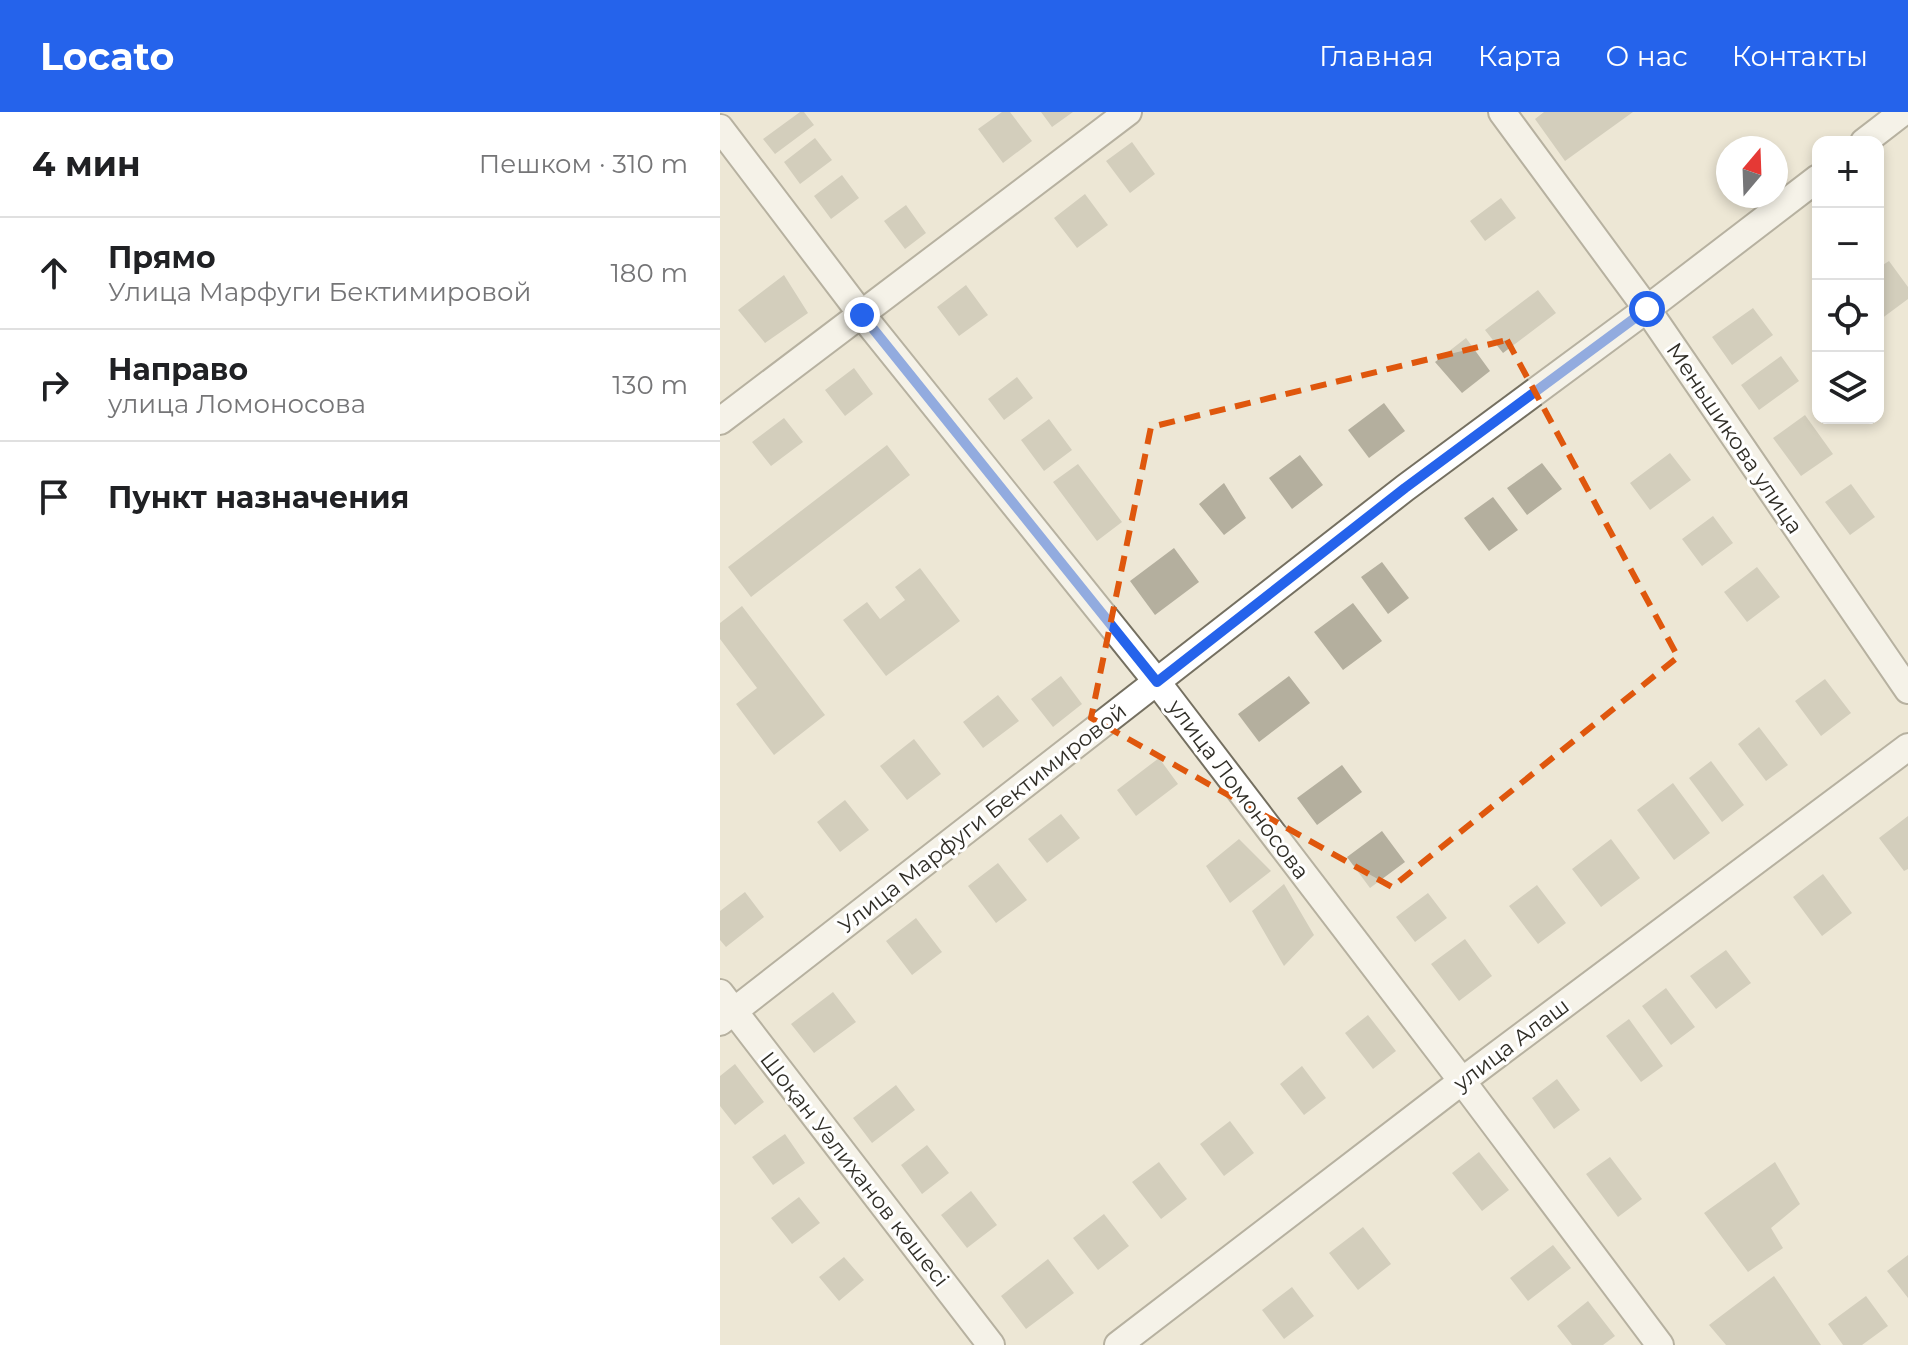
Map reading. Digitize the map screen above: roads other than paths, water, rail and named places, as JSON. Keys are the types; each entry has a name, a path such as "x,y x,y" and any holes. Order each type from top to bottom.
{"street":[{"path":"720,421 1128,112"},
{"name":"Меньшикова улица","path":"1502,112 1647,309 1908,690"},
{"path":"1872,136 1903,112"},
{"name":"улица Ломоносова","path":"720,128 862,315 1157,682 1660,1345"},
{"name":"Улица Марфуги Бектимировой","path":"725,1009 1157,682 1405,488 1812,183"},
{"name":"улица Алаш","path":"1118,1345 1462,1081 1908,747"},
{"name":"Шоқан Уәлиханов көшесі","path":"725,1009 991,1345"}]}
